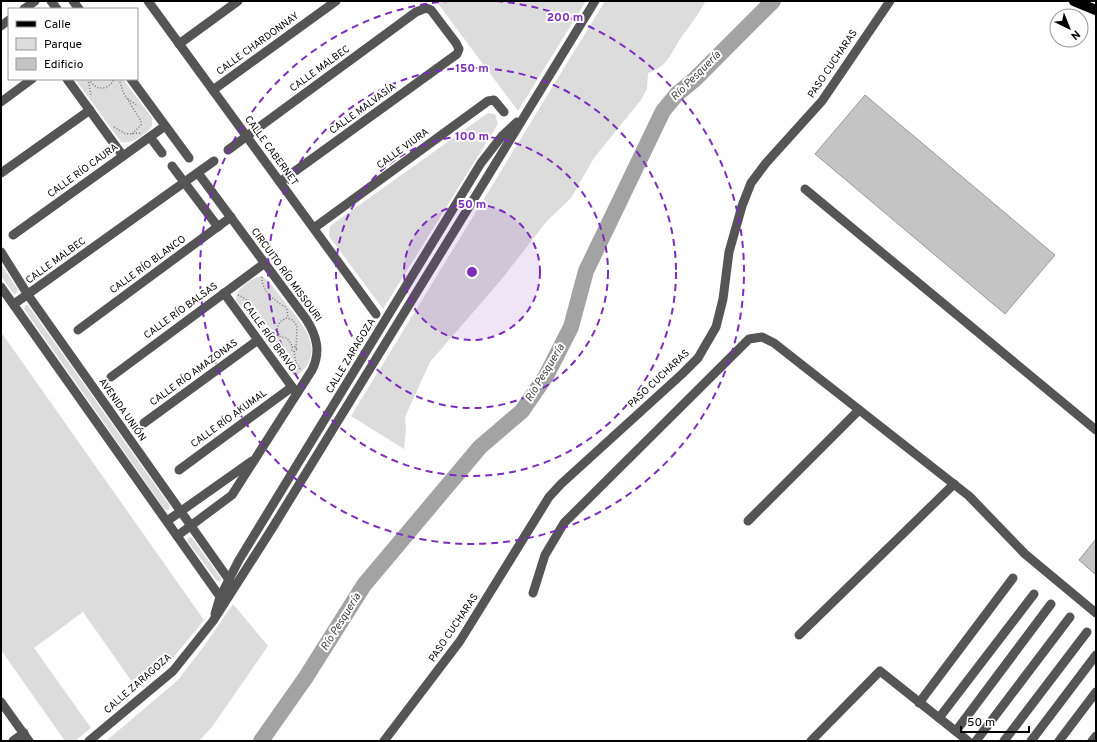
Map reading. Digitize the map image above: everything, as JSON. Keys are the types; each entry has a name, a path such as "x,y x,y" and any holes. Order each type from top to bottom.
{"main road":[{"path":"1074,1 1096,10"}],"street":[{"path":"25,8 35,1"},
{"name":"CALLE CABERNET","path":"148,1 376,314"},
{"path":"179,44 238,1"},
{"name":"CALLE CHARDONNAY","path":"213,90 336,1"},
{"name":"CALLE ZARAGOZA","path":"222,600 235,587 595,1"},
{"name":"PASO CUCHARAS","path":"384,741 460,641 549,497 698,358 706,346 720,315 729,252 742,206 751,183 766,163 822,101 890,1"},
{"name":"CALLE MALVASÍA","path":"280,182 458,52 458,46 452,36 434,12 426,8"},
{"name":"CALLE MALBEC","path":"228,150 416,12 426,8"},
{"path":"1,102 31,80"},
{"path":"68,80 123,156"},
{"path":"132,80 189,158"},
{"name":"CALLE VIURA","path":"314,228 488,101 494,100 504,112"},
{"path":"1,173 90,110"},
{"name":"CALLE ZARAGOZA","path":"89,741 172,671 213,621 229,579 240,560 481,163 502,136 526,113"},
{"name":"CALLE RÍO CAURA","path":"13,235 123,156 147,134 165,126"},
{"path":"147,134 162,153"},
{"name":"CALLE MALBEC","path":"14,304 214,161"},
{"path":"172,166 218,227"},
{"name":"CIRCUITO RÍO MISSOURI","path":"177,536 232,495 257,458 295,390 315,365 317,352 317,342 309,324 198,172"},
{"path":"806,189 1096,430"},
{"name":"CALLE RÍO BLANCO","path":"78,330 231,217"},
{"name":"AVENIDA UNIÓN","path":"1,252 28,295 215,562 235,587"},
{"name":"CALLE RÍO BALSAS","path":"111,377 265,263"},
{"path":"1,287 222,600"},
{"name":"CALLE RÍO BRAVO","path":"224,293 260,336 295,390"},
{"path":"381,328 391,334"},
{"name":"CALLE RÍO AMAZONAS","path":"144,423 260,336"},
{"path":"533,593 545,555 564,523 749,339 762,337 774,343 969,496 1025,554 1096,613"},
{"name":"CALLE RÍO AKUMAL","path":"178,470 295,390"},
{"path":"748,521 859,410"},
{"name":"CIRCUITO RÍO MISSOURI","path":"167,521 257,458"},
{"path":"799,635 954,484"},
{"path":"215,562 227,564 240,560"},
{"path":"919,703 1013,578"},
{"path":"939,718 1034,594"},
{"path":"956,731 1051,604"},
{"path":"976,741 1070,617"},
{"path":"1004,741 1088,632"},
{"path":"1031,741 1096,656"},
{"path":"811,741 880,671 968,741"},
{"path":"1059,741 1096,692"},
{"path":"1,702 27,737 13,741"},
{"path":"1092,741 1096,736"}],"path":[{"path":"89,80 92,99"},
{"path":"90,80 96,86 104,88 111,84 113,80"},
{"path":"119,80 128,100 141,121 141,125 132,134"},
{"path":"128,100 142,109"},
{"path":"112,125 126,134 147,134"},
{"path":"270,271 262,277 262,285 273,299 291,310"},
{"path":"236,295 246,299 254,310 259,328"},
{"path":"288,309 288,318"},
{"path":"279,335 278,324 283,319 288,318 293,320 297,326"},
{"path":"296,318 296,363 293,374 302,371 296,363"},
{"path":"260,336 279,335 286,338 295,350"},
{"path":"293,347 291,350 295,350"}],"green space":[{"path":"436,1 586,1 518,111"},
{"path":"605,1 706,1 666,62 648,73 647,89 641,100 594,158 571,198 547,221 501,280 430,362 405,417 406,429 404,449 351,416"},
{"path":"76,80 124,80 152,118 152,126 146,132 129,142 121,142"},
{"path":"488,113 495,114 498,124 383,309 329,236 330,226"},
{"path":"1,264 18,290 16,294 13,293 1,276"},
{"path":"262,276 292,310 309,337 311,356 307,365 299,374 290,373 236,300 238,292 245,284"},
{"path":"25,305 28,305 170,506 169,510 165,510 24,309"},
{"path":"1,332 204,620 172,659 137,689 83,612 34,648 91,728 75,741 65,741 1,650"},
{"path":"188,537 192,538 221,578 221,581 217,581 188,542"},
{"path":"233,604 268,646 212,727 199,741 106,741 178,680"}],"building":[{"path":"865,95 1055,255 1005,314 815,154"},
{"path":"1096,539 1096,575 1079,560"}],"waterway":[{"name":"Río Pesquería","path":"261,741 306,677 364,585 480,447 522,411 546,376 571,327 586,271 663,111 677,94 694,80 773,1"}]}
